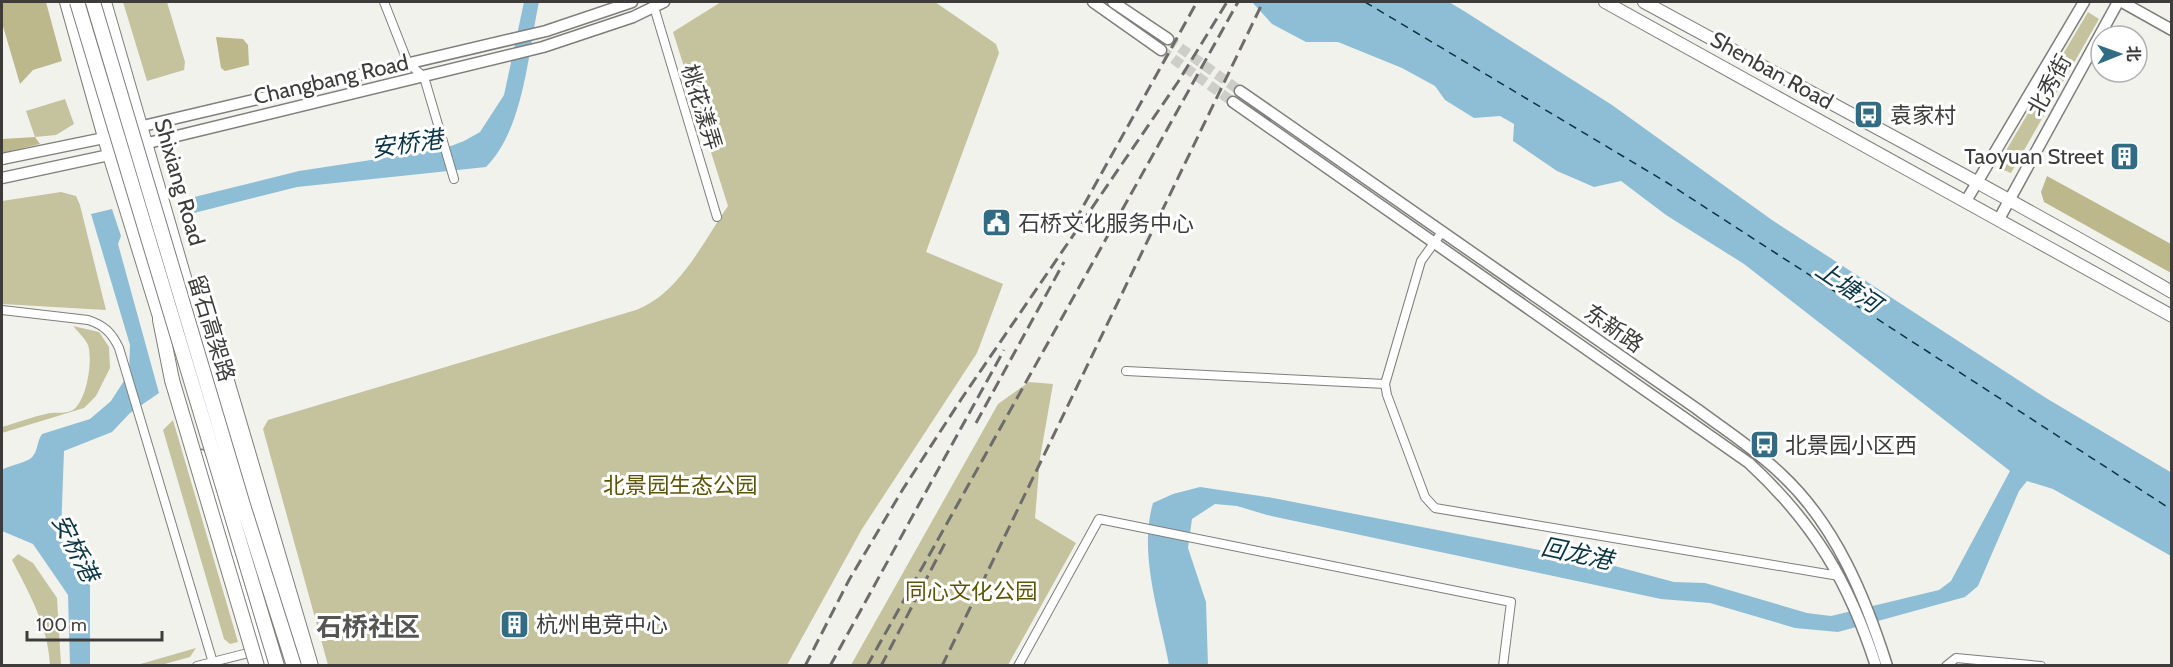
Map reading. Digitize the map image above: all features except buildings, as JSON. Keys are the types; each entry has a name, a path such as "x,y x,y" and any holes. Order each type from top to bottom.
{"highway":[{"name":"留石高架路","path":"77,2 277,666"},
{"name":"留石高架路","path":"93,2 243,505 294,666"},
{"path":"191,297 222,364 311,666"},
{"path":"160,320 171,380 257,666"}],"main road":[{"path":"66,2 265,666"},
{"name":"Shixiang Road","path":"105,2 256,513"},
{"name":"Changbang Road","path":"2,159 105,138 143,126 558,28 632,2"},
{"path":"1093,2 1161,50"},
{"path":"1113,2 1168,39"},
{"name":"Shenban Road","path":"1605,2 2172,316"},
{"name":"Shenban Road","path":"1648,2 1911,148 1978,181 2172,292"},
{"name":"北秀街","path":"1966,201 2084,2"},
{"path":"2120,2 2172,30"},
{"name":"北秀街","path":"1999,219 2120,2"},
{"name":"Changbang Road","path":"2,178 110,155 148,143 563,41 633,17 659,4"},
{"name":"东新路","path":"1240,91 1730,432 1781,474 1799,492 1849,567 1860,603 1864,631 1876,666"},
{"name":"东新路","path":"1233,102 1749,463 1801,516 1875,628 1887,666"},
{"path":"256,513 301,666"}],"street":[{"path":"384,2 408,63 424,77 454,179"},
{"name":"桃花漾弄","path":"659,4 717,217"},
{"path":"1442,232 1421,261 1385,384 1425,497 1435,508 1839,576"},
{"path":"2,310 88,320 106,328 119,348 214,664"},
{"path":"1126,371 1385,384"},
{"path":"1018,666 1099,519 1137,529 1511,602 1503,666"},
{"path":"197,666 214,664 260,650"},
{"path":"1946,666 1956,658 2041,666"}],"green space":[{"path":"123,2 167,2 185,62 184,70 147,81"},
{"name":"北景园生态公园","path":"721,2 935,2 996,44 999,53 926,252 1003,284 977,353 862,529 787,665 328,665 263,429 268,420 636,310 665,292 689,265 728,206 673,32"},
{"path":"2088,12 2099,19 2096,24 2089,24 2089,36 2011,173 1998,168 2001,159"},
{"path":"65,99 74,124 56,135 35,137 26,111"},
{"path":"61,192 76,196 80,205 106,310 2,304 2,201"},
{"path":"73,326 99,332 109,347 110,368 96,396 84,408 2,433 2,427 40,415 63,413 73,410 78,405 88,380 90,360 87,342"},
{"name":"同心文化公园","path":"1029,382 1053,384 1040,458 1035,518 1076,543 1008,665 851,665 998,404"},
{"path":"173,420 238,642 230,644 224,639 163,430"},
{"path":"18,554 33,563 57,598 61,665 50,665 42,624 12,560"},
{"path":"196,648 190,657 161,665 137,665"}],"shaded area":[{"path":"2,2 46,2 62,61 33,70 20,84 2,23"},
{"path":"216,37 243,39 248,45 249,65 225,71 221,68"},
{"path":"35,137 40,144 2,153 2,139"},
{"path":"2047,176 2171,244 2171,273 2044,202 2041,192"}],"water":[{"path":"524,2 539,2 523,89 509,132 499,151 486,167 297,187 190,214 186,199 299,171 443,149 480,132 504,95"},
{"name":"上塘河","path":"1252,2 1449,2 1464,11 1612,105 1772,220 2046,398 2172,473 2171,556 2053,489 2027,481 2019,491 1978,586 1965,597 1838,632 1795,628 1710,603 1661,599 1267,515 1237,506 1215,504 1192,519 1188,548 1206,602 1208,666 1169,665 1149,563 1149,523 1153,503 1173,494 1200,487 1273,498 1596,561 1674,582 1705,583 1807,613 1831,616 1939,590 1951,581 2010,471 1744,264 1666,215 1621,181 1594,187 1557,171 1513,141 1514,124 1500,116 1474,118 1445,100 1435,86 1402,68 1338,42 1306,42 1272,24"},
{"path":"112,209 121,236 118,244 159,393 130,413 112,432 64,451 61,533 82,564 90,584 90,665 70,665 68,595 33,544 2,531 2,470 31,458 35,454 42,434 90,419 111,401 129,373 130,345 91,214"}],"ferry route":[{"path":"1365,2 1666,182 2172,510"}],"tunnel":[{"path":"1168,39 1240,91"},
{"path":"1161,50 1233,102"}],"railway":[{"path":"1075,221 1197,2"},
{"path":"805,666 849,580 903,489 962,398 1178,82 1227,2"},
{"path":"867,666 1238,2"},
{"path":"942,666 1263,2"},
{"path":"976,423 1064,262"},
{"path":"830,666 1004,350"},
{"path":"881,666 945,543"}],"place":[{"name":"袁家村","path":"1869,115"},
{"name":"Taoyuan Street","path":"2125,156"},
{"name":"石桥文化服务中心","path":"997,223"},
{"name":"北景园小区西","path":"1764,445"},
{"name":"杭州电竞中心","path":"515,624"}],"district":[{"name":"石桥社区","path":"368,627"}],"water label":[{"name":"安桥港","path":"407,144"},
{"name":"安桥港","path":"75,548"},
{"name":"回龙港","path":"1577,554"}]}
